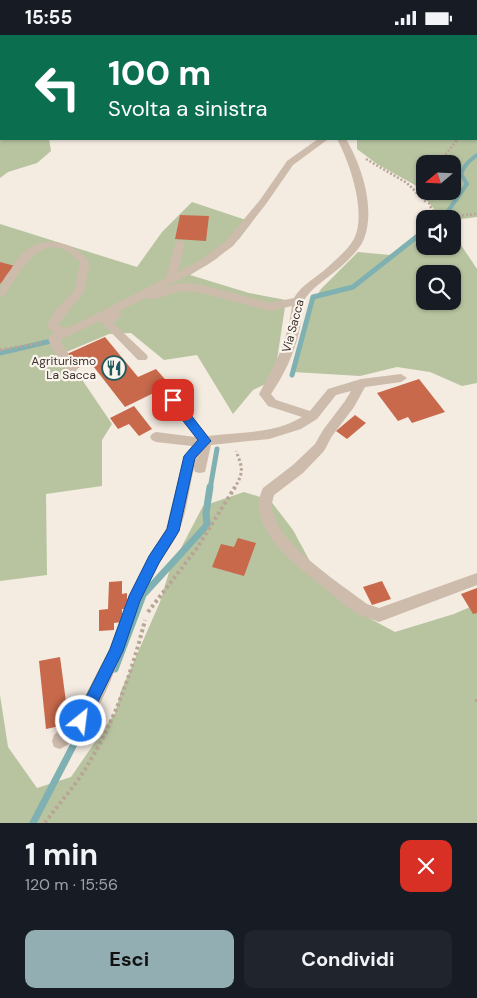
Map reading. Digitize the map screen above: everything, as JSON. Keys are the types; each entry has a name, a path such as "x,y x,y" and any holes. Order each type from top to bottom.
{"street":[{"path":"72,369 57,347 54,338 78,328 203,263 229,244 263,202 290,163 320,140"},
{"name":"Via Sacca","path":"313,415 272,403 265,394 278,377 296,322 298,301 303,291 322,279 360,238 362,199 352,159 342,140"},
{"path":"171,279 180,243"},
{"path":"0,293 30,252 47,246 64,246 79,254 85,263 79,292 59,314 52,326 56,330 65,332"},
{"path":"142,357 105,322 173,289 198,288 270,307 298,301"},
{"path":"156,437 201,441 269,434 297,426 313,415 332,392 361,383 401,378"},
{"path":"361,383 350,404 327,433 320,447 298,469 268,492 265,509 274,531 292,555 362,609 379,615 477,579"},
{"path":"173,400 201,441 200,468"},
{"path":"60,741 81,721 100,687 116,651 134,600 154,559 173,531 190,456 201,441"}],"path":[{"path":"445,155 457,140"},
{"path":"377,167 407,183 427,203"},
{"path":"426,200 431,211 444,217 477,214"},
{"path":"0,350 44,343 54,338"},
{"path":"44,823 83,773 106,734 123,695 138,651 147,614 197,548 240,479 243,468 234,447 223,438"}],"green space":[{"path":"0,140 49,140 51,151 37,163 8,172 0,178"},
{"path":"357,140 477,140 477,217 461,219 461,210 435,210 427,200 461,200 461,155 416,155 416,186 377,164 357,149"},
{"path":"192,202 252,222 239,239 216,259 190,275 249,293 286,300 274,380 253,390 233,414 197,355 164,360 131,333 109,334 64,353 112,424 102,440 102,486 46,494 47,575 0,581 0,224 137,267 162,232"},
{"path":"416,239 416,255 461,255 461,245 477,269 477,383 462,386 430,372 397,367 360,376 293,372 310,306 321,289 358,252 390,255"},
{"path":"244,492 270,500 293,530 319,578 354,610 395,632 454,614 477,604 477,823 0,823 0,695 8,747 37,788 71,777 115,713 121,691 160,602 170,569 203,506"}],"building":[{"path":"180,215 209,216 206,241 175,239"},
{"path":"0,262 15,266 0,284"},
{"path":"105,337 138,377 156,369 170,385 125,407 90,362 78,368 67,354"},
{"path":"419,379 445,412 412,423 408,417 398,421 377,393"},
{"path":"134,406 152,429 139,436 129,424 118,429 110,418"},
{"path":"355,415 366,423 347,439 336,431"},
{"path":"238,538 256,543 244,576 212,567 221,544 234,547"},
{"path":"122,581 122,594 127,593 127,609 122,609 122,622 114,623 114,630 99,631 99,610 108,609 109,582"},
{"path":"382,581 391,599 372,605 363,587"},
{"path":"477,588 477,613 473,614 461,594"},
{"path":"60,657 69,724 46,729 39,661"}],"waterway":[{"path":"449,210 467,184 461,174 464,168 477,155"},
{"path":"292,375 313,297 353,287 416,237"},
{"path":"0,353 51,341"},
{"path":"210,489 217,449"},
{"path":"115,669 143,595 207,525 206,513 210,487"},
{"path":"33,823 84,725"}],"place":[{"name":"Agriturismo La Sacca","path":"114,368"}],"route":[{"path":"81,721 100,687 116,651 134,600 154,559 173,531 190,456 205,441 173,400"}]}
